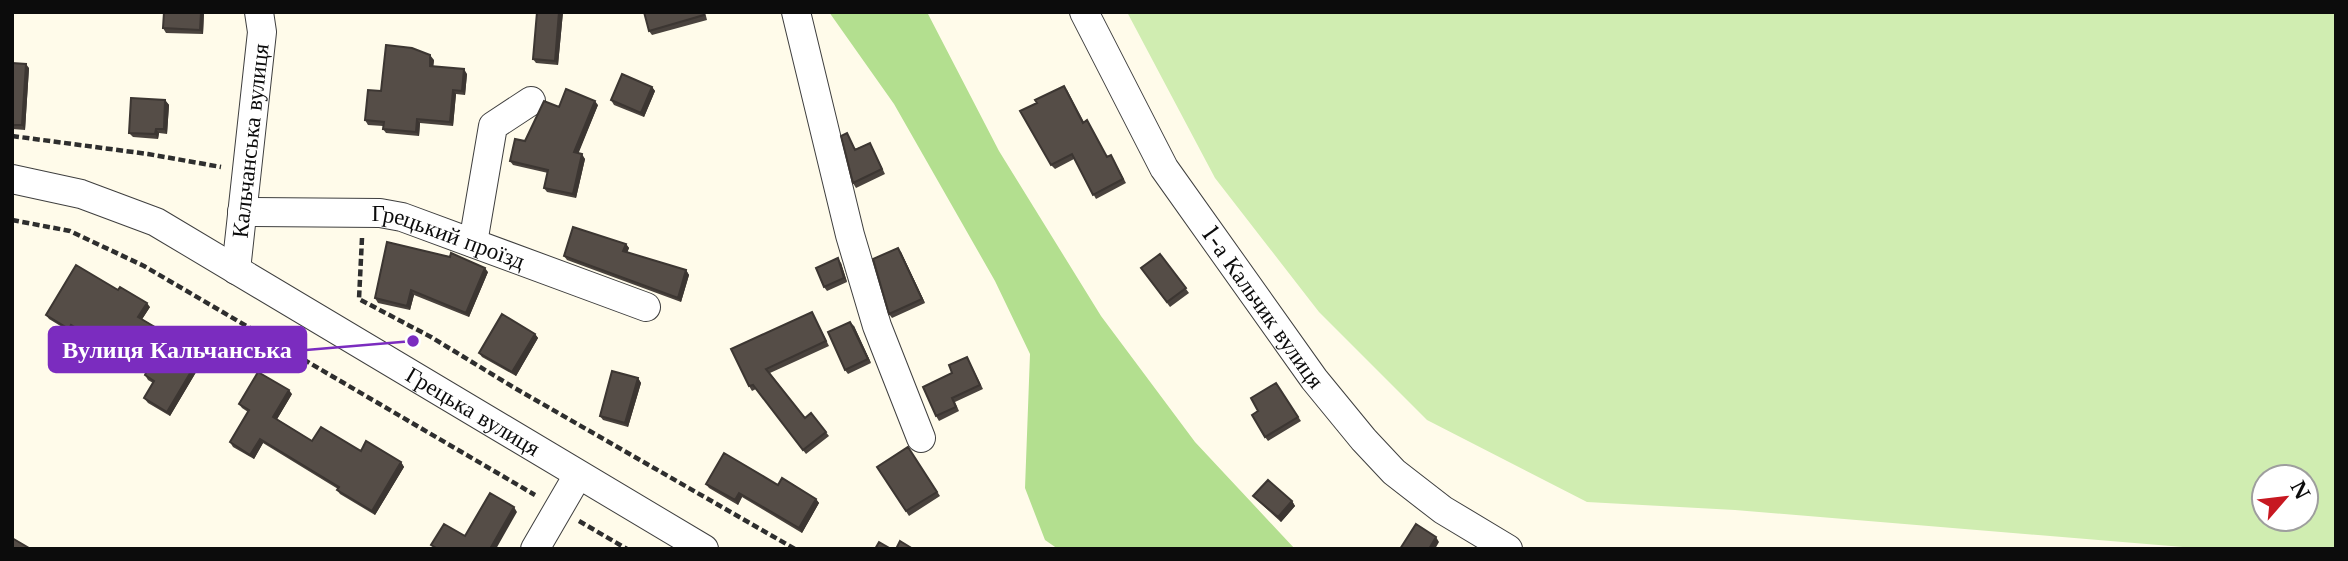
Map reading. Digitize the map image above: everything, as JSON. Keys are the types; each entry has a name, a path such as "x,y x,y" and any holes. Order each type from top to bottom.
{"street":[{"path":"796,12 850,235 877,326 921,438"},
{"name":"1-а Кальчик вулиця","path":"1084,12 1164,168 1314,379 1364,440 1404,481 1443,510 1508,549"},
{"name":"Кальчанська вулиця","path":"236,270 266,19"},
{"path":"473,243 493,126 531,101"},
{"name":"Грецька вулиця","path":"12,179 81,194 156,222 704,549"},
{"name":"Грецький проїзд","path":"242,212 364,213 402,217 646,306"},
{"path":"535,549 578,475"}],"path":[{"path":"12,136 148,154 246,172"},
{"path":"364,213 359,299 431,337 795,549"},
{"path":"12,220 70,231 144,266 627,549"}],"green space":[{"path":"829,12 927,12 999,151 1101,316 1195,442 1295,549 1058,549 1045,540 1025,488 1030,354 995,281 894,104"},
{"path":"1127,12 2336,12 2336,549 2207,549 1735,510 1587,502 1427,420 1319,312 1215,178"}],"building":[{"path":"164,12 201,12 200,30 163,28"},
{"path":"537,12 559,12 555,61 533,59"},
{"path":"644,12 703,12 704,15 649,31"},
{"path":"386,45 412,48 430,55 430,66 464,69 462,91 453,90 450,122 417,119 416,132 383,129 384,122 365,120 368,90 381,91"},
{"path":"12,63 26,64 22,125 12,125"},
{"path":"622,74 652,87 641,113 611,100"},
{"path":"1064,86 1083,123 1087,120 1107,157 1111,155 1123,179 1093,195 1072,154 1051,165 1020,111 1037,103 1035,100"},
{"path":"566,89 595,101 574,152 582,154 573,194 544,188 548,170 510,161 515,139 525,141 544,101 559,107"},
{"path":"131,98 165,100 164,129 156,129 155,134 129,133"},
{"path":"847,133 855,150 870,143 882,169 853,183 841,136"},
{"path":"573,227 626,244 623,251 686,270 678,298 564,256"},
{"path":"387,242 450,257 451,253 485,268 466,313 411,290 407,306 375,298"},
{"path":"898,248 922,299 889,314 873,259"},
{"path":"1160,254 1186,288 1167,302 1141,268"},
{"path":"838,258 844,278 824,287 816,268"},
{"path":"76,265 118,290 120,287 147,303 138,317 182,343 189,331 208,343 167,412 144,398 154,381 145,375 147,371 71,325 69,329 46,315"},
{"path":"812,312 826,341 766,369 805,418 811,413 826,432 803,450 753,385 749,386 731,349"},
{"path":"502,314 535,334 512,372 479,353"},
{"path":"850,322 868,359 845,370 828,332"},
{"path":"967,357 980,385 952,398 956,407 936,416 923,387 952,373 949,365"},
{"path":"612,371 638,378 625,423 600,416"},
{"path":"258,372 289,390 273,417 312,441 321,427 361,451 366,441 401,462 372,511 337,490 339,487 260,439 250,455 230,442 249,410 239,404"},
{"path":"1276,383 1298,417 1265,437 1252,415 1258,411 1251,398"},
{"path":"908,447 937,492 906,511 877,467"},
{"path":"724,453 778,485 782,478 816,499 799,528 739,493 735,500 706,484"},
{"path":"1268,480 1292,501 1278,517 1253,496"},
{"path":"490,493 514,507 490,549 438,549 431,545 444,524 465,536"},
{"path":"1416,524 1436,537 1429,549 1400,549"},
{"path":"12,538 29,548 29,549 12,549"},
{"path":"900,541 913,549 896,549"},
{"path":"879,542 891,549 875,549"}],"place":[{"name":"Вулиця Кальчанська","path":"413,341"}]}
